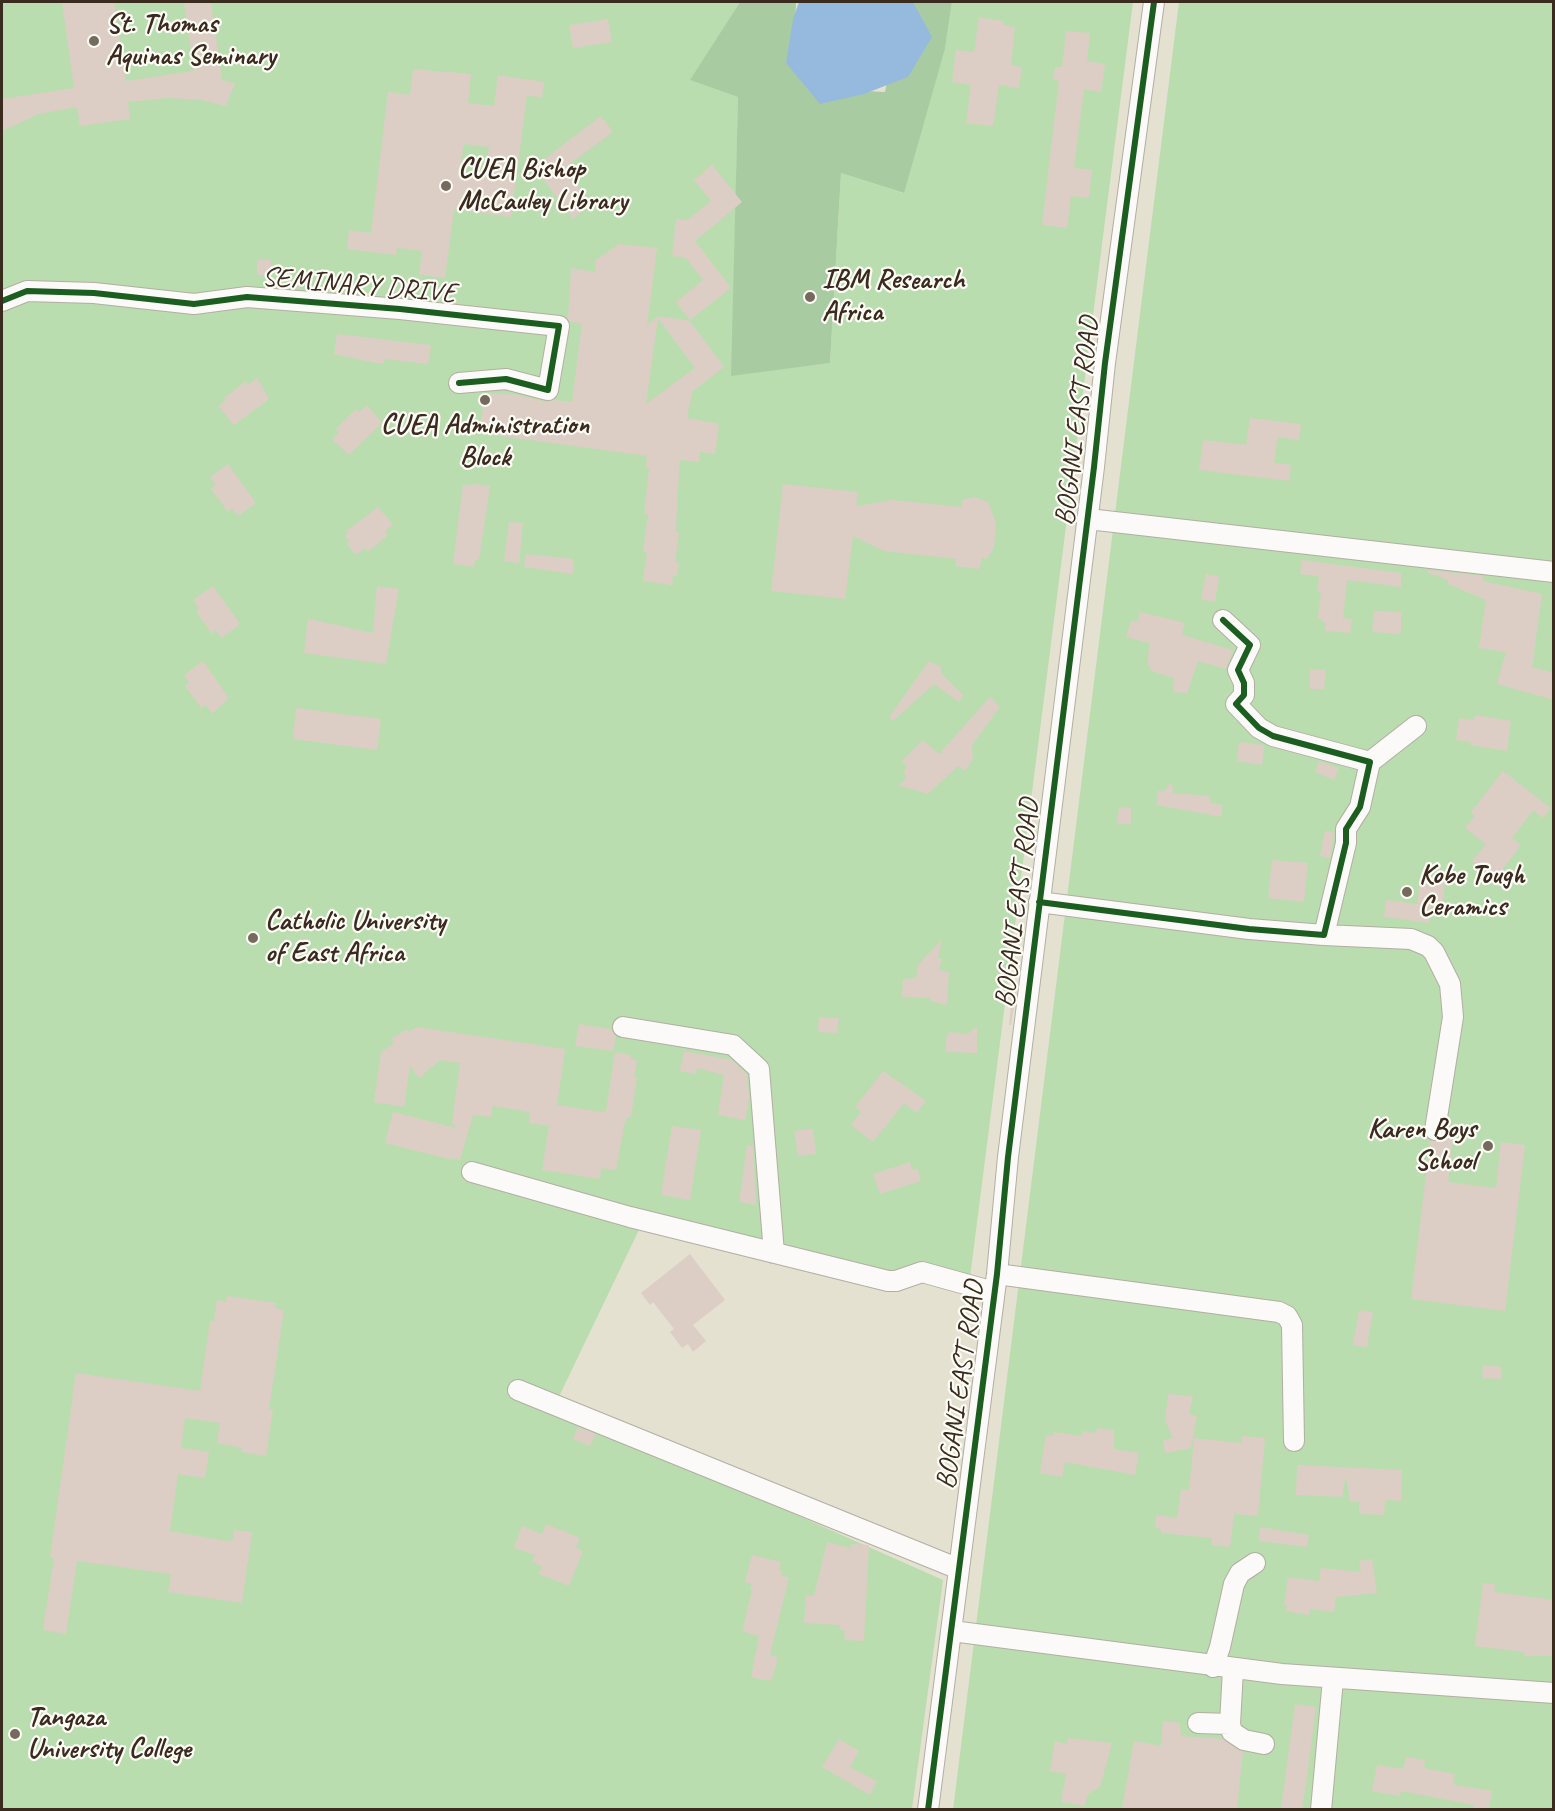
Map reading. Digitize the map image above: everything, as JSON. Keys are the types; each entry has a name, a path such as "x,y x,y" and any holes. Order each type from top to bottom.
{"street":[{"name":"BOGANI EAST ROAD","path":"928,1809 996,1283 1008,1157 1088,519 1106,354 1154,2"},
{"name":"SEMINARY DRIVE","path":"2,301 27,291 94,293 194,304 247,297 400,309 559,326 548,390 506,378 459,383"},
{"path":"1088,519 1554,572"},
{"path":"1223,620 1250,645 1238,670 1244,683 1244,695 1236,704 1259,728 1273,736 1370,762"},
{"path":"1324,935 1346,843 1346,829 1360,807 1370,762 1416,726"},
{"path":"1039,902 1248,929 1411,939 1428,946 1434,952 1450,984 1453,1017 1435,1130"},
{"path":"623,1027 733,1045 759,1069 774,1253"},
{"path":"472,1172 774,1253 888,1281 896,1281 922,1272 996,1283 1279,1312 1287,1316 1292,1325 1294,1441"},
{"path":"518,1390 959,1569"},
{"path":"1213,1666 1220,1647 1234,1584 1240,1573 1255,1563"},
{"path":"951,1631 1233,1669 1333,1679 1554,1693"},
{"path":"1233,1669 1230,1724 1236,1737 1264,1744"},
{"path":"1321,1809 1333,1679"},
{"path":"1198,1723 1230,1724"}],"green space":[{"path":"2,2 740,2 691,80 738,97 732,375 830,363 841,173 903,193 945,49 952,2 1133,2 968,1293 648,1211 554,1407 943,1580 912,1809 2,1810"},
{"path":"740,2 796,2 795,25 808,88 885,92 903,2 952,2 945,49 904,193 841,173 830,363 731,376 738,97 690,80"},
{"path":"1179,2 1553,2 1553,1809 953,1810"}],"water":[{"path":"799,2 913,2 932,37 908,77 864,94 820,104 786,63 793,19"}],"building":[{"name":"St. Thomas Aquinas Seminary","path":"62,2 114,3 126,81 194,71 184,2 211,2 222,80 235,83 226,106 202,100 167,98 128,102 130,119 80,126 77,107 39,114 2,131 2,99 74,88"},
{"path":"979,17 1004,21 1003,25 1015,27 1011,65 1022,67 1019,88 999,85 993,126 966,123 971,85 952,82 956,50 974,52"},
{"path":"608,19 612,42 573,48 569,25"},
{"path":"1066,31 1090,33 1087,61 1105,64 1101,92 1084,89 1074,168 1092,170 1089,198 1071,196 1067,228 1042,225 1059,81 1053,80 1055,67 1062,67"},
{"name":"CUEA Bishop McCauley Library","path":"413,69 471,74 468,103 494,106 498,75 544,82 542,98 527,95 511,217 454,209 445,278 419,275 422,251 397,248 396,255 347,249 349,230 371,233 388,92 410,95","holes":["464,144 489,147 484,178 459,175"]},
{"path":"601,116 613,132 564,168 591,204 573,219 534,167"},
{"path":"712,165 742,202 695,241 731,288 690,320 676,302 703,280 686,258 672,256 676,219 688,220 711,201 694,180"},
{"path":"619,244 657,248 647,325 658,316 690,321 724,367 692,392 687,418 719,424 715,454 700,452 699,462 680,460 676,532 679,532 675,562 679,563 677,576 673,576 672,585 643,581 647,552 643,552 648,514 644,514 649,468 646,468 647,456 479,433 485,393 519,395 546,402 555,400 572,402 582,323 570,322 568,319 571,268 595,272 596,260","holes":["658,318 695,368 646,404"]},
{"path":"257,260 271,260 271,275 257,275"},
{"path":"337,334 431,345 428,364 384,359 384,363 376,363 334,354"},
{"path":"257,378 269,399 234,425 218,406 226,400 224,398 246,381 248,385"},
{"path":"367,405 382,423 349,455 332,439 339,432 336,429 356,409 359,412"},
{"path":"1250,418 1301,424 1299,440 1278,437 1274,463 1291,465 1289,481 1199,470 1203,440 1246,445"},
{"path":"228,464 256,503 238,516 232,508 228,512 211,489 216,485 210,477"},
{"path":"783,484 858,492 856,506 892,500 962,507 962,500 975,497 988,502 996,523 994,547 987,559 982,558 979,569 955,566 956,559 884,551 853,536 845,599 771,591"},
{"path":"463,485 490,486 479,560 475,560 474,567 453,564"},
{"path":"378,507 393,525 385,531 388,535 368,552 365,548 356,555 347,544 349,541 345,536 348,533 346,531"},
{"path":"509,522 523,523 519,563 504,561"},
{"path":"526,554 574,559 573,574 524,567"},
{"path":"1302,560 1401,573 1401,587 1347,580 1343,618 1352,619 1350,633 1325,631 1326,624 1318,617 1321,593 1317,592 1319,576 1300,574"},
{"path":"1428,570 1483,576 1483,581 1542,594 1532,667 1554,673 1554,700 1497,684 1506,652 1479,648 1486,600 1448,584 1448,580 1428,573"},
{"path":"1206,574 1219,576 1215,602 1201,599"},
{"path":"213,586 240,624 222,638 216,630 212,634 196,611 199,608 193,600"},
{"path":"377,586 399,589 386,664 304,653 308,619 373,633"},
{"path":"1374,611 1401,612 1401,634 1372,632"},
{"path":"1140,612 1185,623 1182,635 1233,650 1226,669 1198,661 1187,693 1173,692 1174,678 1152,671 1148,665 1149,643 1126,637 1131,621 1138,621"},
{"path":"203,661 229,698 212,714 206,705 201,708 185,686 189,683 184,675"},
{"path":"929,661 941,667 941,673 964,696 959,702 934,684 893,721 889,717"},
{"path":"1310,669 1326,670 1324,689 1310,689"},
{"path":"990,697 1000,707 972,745 973,759 965,771 958,766 928,794 898,785 906,779 904,772 907,767 902,761 923,740 939,754"},
{"path":"296,708 381,719 377,750 293,739"},
{"path":"1475,715 1511,721 1507,751 1470,745 1471,742 1456,740 1459,718 1474,720"},
{"path":"1239,742 1264,745 1262,765 1237,761"},
{"path":"1319,761 1339,768 1334,780 1315,772"},
{"path":"1503,771 1551,808 1543,818 1533,810 1512,838 1521,845 1495,879 1472,861 1486,844 1465,828 1475,815 1471,812"},
{"path":"1172,782 1173,793 1209,796 1211,803 1222,805 1222,817 1157,805 1158,790 1163,792"},
{"path":"1119,807 1131,808 1131,824 1117,824"},
{"path":"1325,831 1334,832 1330,858 1320,856"},
{"path":"1272,860 1308,863 1304,902 1268,898"},
{"path":"1420,878 1445,881 1443,901 1432,900 1429,923 1384,917 1386,900 1417,904"},
{"path":"942,939 938,958 942,959 939,970 949,972 947,1005 930,1001 930,998 902,997 903,979 916,978 918,965"},
{"path":"1013,982 1018,984 1011,1025 1009,1025"},
{"path":"819,1017 839,1018 837,1033 818,1032"},
{"path":"579,1024 611,1029 616,1036 613,1051 575,1046"},
{"path":"977,1026 977,1053 946,1052 946,1038 950,1032 968,1034"},
{"path":"416,1027 565,1049 557,1105 602,1112 606,1111 615,1052 631,1055 631,1059 637,1060 634,1077 637,1077 631,1117 627,1117 624,1126 616,1170 601,1168 600,1179 542,1170 549,1126 529,1123 530,1112 493,1106 491,1117 473,1115 460,1160 385,1143 393,1112 456,1128 452,1123 460,1063 440,1060 419,1078 410,1066 404,1107 374,1102 381,1052 394,1043 391,1039 407,1029 409,1032"},
{"path":"684,1051 732,1060 747,1075 749,1099 745,1120 718,1115 724,1075 697,1068 696,1074 680,1071"},
{"path":"883,1071 926,1101 916,1113 904,1103 873,1142 851,1125 861,1112 855,1107"},
{"path":"672,1126 701,1130 690,1200 661,1195"},
{"path":"813,1129 816,1154 798,1156 794,1131"},
{"path":"1444,1138 1453,1139 1448,1182 1496,1188 1501,1142 1525,1145 1505,1311 1411,1299 1430,1141 1439,1141"},
{"path":"747,1145 753,1146 756,1205 739,1202"},
{"path":"910,1162 912,1170 917,1168 921,1181 880,1194 873,1174"},
{"path":"690,1254 725,1300 693,1325 706,1341 693,1352 688,1344 682,1348 670,1332 674,1329 653,1302 650,1305 641,1293"},
{"path":"227,1296 276,1303 275,1308 284,1310 269,1409 273,1409 266,1456 242,1452 242,1448 217,1443 220,1423 185,1418 181,1448 209,1452 205,1478 178,1474 170,1531 226,1541 233,1540 234,1530 252,1532 242,1603 168,1592 171,1574 77,1561 66,1634 43,1630 54,1558 50,1557 76,1373 200,1391 210,1321 214,1321 217,1300 226,1302"},
{"path":"1359,1310 1373,1312 1367,1347 1353,1345"},
{"path":"1483,1365 1502,1367 1501,1379 1482,1378"},
{"path":"1168,1394 1193,1396 1189,1414 1197,1416 1191,1448 1165,1453 1163,1440 1173,1438 1165,1421"},
{"path":"578,1427 596,1434 590,1446 573,1439"},
{"path":"1097,1428 1114,1430 1114,1449 1139,1453 1135,1475 1065,1462 1062,1477 1040,1473 1046,1435 1053,1436 1053,1432 1082,1436 1083,1431 1096,1433"},
{"path":"1242,1436 1265,1438 1258,1516 1234,1514 1230,1547 1211,1545 1212,1538 1161,1533 1161,1529 1155,1528 1156,1515 1177,1518 1181,1489 1189,1490 1194,1438 1242,1443"},
{"path":"1297,1465 1402,1470 1401,1501 1385,1500 1384,1515 1359,1514 1359,1502 1350,1502 1346,1476 1342,1497 1296,1495"},
{"path":"546,1524 580,1538 576,1548 583,1551 569,1586 539,1574 542,1566 532,1562 535,1555 514,1548 522,1526 542,1534"},
{"path":"1260,1527 1309,1535 1307,1547 1259,1541"},
{"path":"827,1542 851,1548 851,1544 869,1545 864,1641 844,1640 845,1630 840,1630 840,1625 804,1623 806,1595 814,1596"},
{"path":"752,1555 781,1562 779,1570 782,1571 781,1576 789,1577 770,1655 778,1657 772,1679 769,1681 751,1677 759,1636 744,1632 743,1628 752,1590 750,1590 752,1584 745,1582"},
{"path":"1372,1559 1377,1593 1336,1597 1334,1612 1310,1609 1309,1615 1286,1611 1287,1606 1284,1605 1288,1577 1319,1581 1321,1568 1361,1572 1359,1561"},
{"path":"1483,1583 1495,1584 1494,1592 1554,1600 1554,1656 1524,1656 1524,1652 1475,1646"},
{"path":"1295,1704 1316,1707 1306,1784 1302,1809 1281,1809"},
{"path":"1163,1721 1180,1723 1181,1736 1223,1739 1243,1752 1237,1809 1122,1809 1134,1741 1161,1746"},
{"path":"1068,1738 1112,1743 1100,1787 1088,1794 1085,1806 1061,1802 1066,1774 1050,1771 1055,1741 1067,1744"},
{"path":"839,1739 859,1751 850,1767 877,1781 870,1795 822,1767"},
{"path":"1406,1757 1425,1760 1424,1768 1455,1774 1453,1784 1492,1791 1489,1809 1473,1809 1474,1805 1401,1791 1400,1796 1372,1791 1377,1765 1403,1769"}],"cycle path":[{"path":"928,1810 997,1274 1008,1157 1105,363 1154,2"},
{"path":"2,301 27,291 94,293 194,304 247,297 400,309 559,326 548,390 506,379 459,383"},
{"path":"1039,902 1249,929 1324,935 1346,843 1346,829 1360,807 1370,762 1273,736 1259,728 1236,704 1244,695 1244,683 1238,670 1250,645 1223,620"}],"place":[{"name":"St. Thomas Aquinas Seminary","path":"94,41"},
{"name":"CUEA Bishop McCauley Library","path":"446,186"},
{"name":"IBM Research Africa","path":"810,297"},
{"name":"CUEA Administration Block","path":"485,400"},
{"name":"Kobe Tough Ceramics","path":"1407,892"},
{"name":"Catholic University of East Africa","path":"253,938"},
{"name":"Karen Boys School","path":"1488,1146"},
{"name":"Tangaza University College","path":"15,1734"}]}
